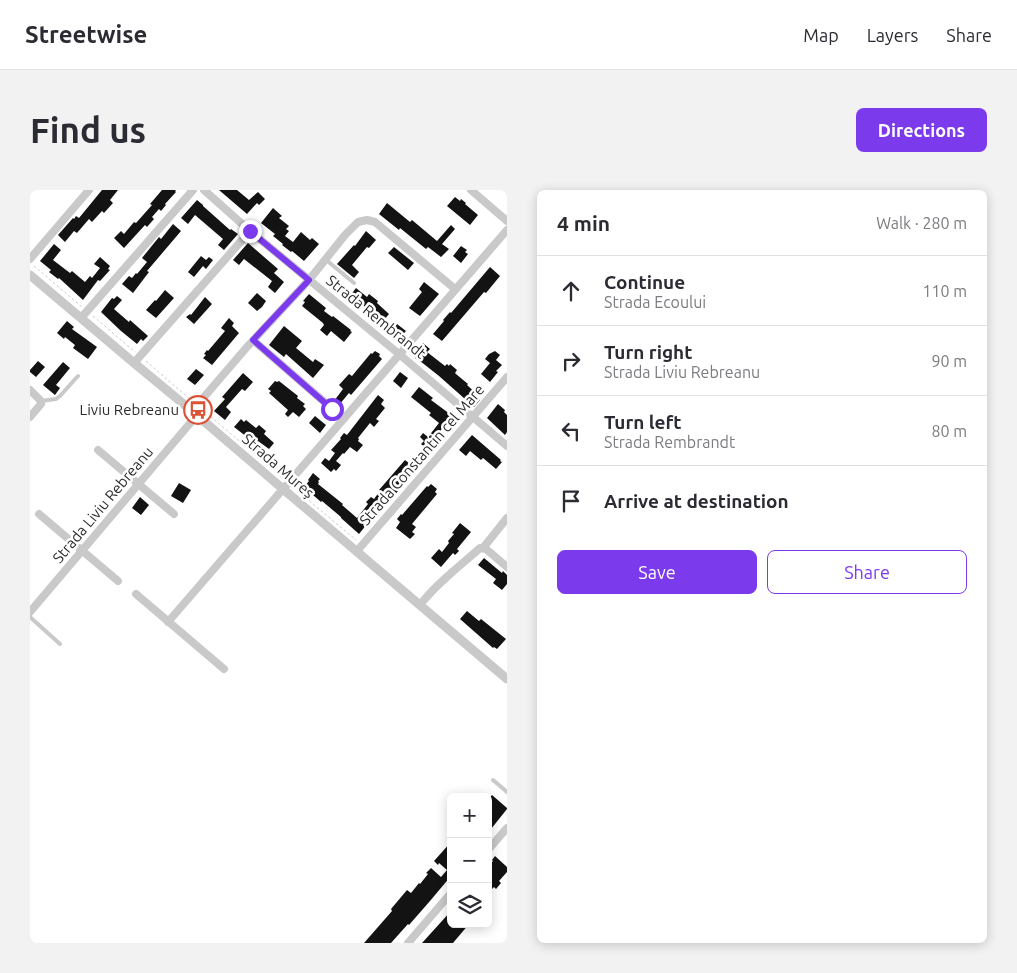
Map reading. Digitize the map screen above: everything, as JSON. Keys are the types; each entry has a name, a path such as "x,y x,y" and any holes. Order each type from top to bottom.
{"street":[{"path":"30,261 89,190"},
{"path":"84,315 193,190"},
{"name":"Strada Rembrandt","path":"204,190 250,231 507,446"},
{"path":"471,190 507,221"},
{"name":"Strada Liviu Rebreanu","path":"30,612 139,484 253,340 309,280 345,235 358,222 367,220 375,222 455,289"},
{"path":"168,622 507,230"},
{"path":"137,360 250,231"},
{"name":"Strada Mureș","path":"30,275 84,315 360,548 420,605 507,680"},
{"path":"253,340 344,419"},
{"name":"Strada Constantin cel Mare","path":"360,548 507,378"},
{"path":"30,390 42,401 30,417"},
{"path":"98,450 174,514"},
{"path":"39,514 118,581"},
{"path":"420,605 450,573 482,548 507,518"},
{"path":"482,548 486,549 507,567"},
{"path":"136,594 224,669"},
{"path":"492,845 507,828"},
{"path":"408,943 447,898"}],"lane":[{"path":"325,259 354,283"},
{"path":"42,401 56,399 78,376"},
{"path":"30,617 60,644"},
{"path":"493,780 507,792"}],"path":[{"path":"30,261 84,315 360,548"}],"building":[{"path":"102,190 118,190 110,200 113,203 92,222 89,219 77,233 74,231 65,242 58,235 73,218 76,216 79,218"},
{"path":"162,190 176,190 176,192 161,211 159,209 152,217 154,219 147,227 145,225 124,248 114,238 121,231 124,234 134,222 136,223"},
{"path":"219,190 237,190 249,200 258,192 265,199 259,205 257,203 247,214"},
{"path":"455,197 460,201 461,199 478,215 470,225 447,206"},
{"path":"197,200 230,230 238,234 224,250 218,245 223,239 195,215 188,224 181,218"},
{"path":"387,203 410,222 412,220 437,241 451,225 455,229 442,244 449,249 441,257 428,247 426,249 400,228 399,230 379,214"},
{"path":"273,208 282,216 279,218 289,226 286,229 289,231 285,236 293,242 301,232 310,240 312,238 319,244 304,261 282,245 273,236 275,234 261,223"},
{"path":"173,224 181,231 147,271 149,272 133,293 122,284 129,276 132,278 137,274 147,262 142,258 159,237 161,239"},
{"path":"366,231 376,240 369,248 367,247 352,265 359,272 354,278 337,264 355,246"},
{"path":"248,243 278,269 274,273 284,282 275,293 268,287 272,281 244,259 239,265 233,260"},
{"path":"54,244 61,250 53,260 70,273 72,271 85,282 90,276 92,278 100,268 94,264 100,257 110,266 108,269 110,270 100,281 98,280 83,300 59,278 49,272 51,270 40,261"},
{"path":"461,246 467,250 465,252 468,254 461,263 453,256"},
{"path":"394,247 414,263 408,270 388,253"},
{"path":"201,256 206,260 209,257 213,260 206,269 203,266 194,277 188,272"},
{"path":"490,267 500,276 442,341 433,334"},
{"path":"332,275 344,286 339,293 326,282"},
{"path":"424,282 439,294 420,316 409,308 422,292 419,289"},
{"path":"356,288 367,297 369,294 378,301 377,303 389,314 379,326 372,321 376,316 358,301 356,303 349,297"},
{"path":"165,290 174,298 156,318 146,310"},
{"path":"257,293 266,301 257,311 248,303"},
{"path":"309,294 326,308 324,311 351,330 352,332 344,342 331,331 327,336 320,330 324,325 323,323 302,306 305,302 303,301"},
{"path":"117,296 122,300 114,309 148,336 143,341 141,339 137,344 101,312 112,298 114,299"},
{"path":"205,297 212,304 194,324 186,317 191,315"},
{"path":"229,318 234,323 232,326 239,333 212,365 203,358 206,355 204,354 225,331 221,328"},
{"path":"67,321 74,327 72,329 97,347 88,359 73,348 75,345 57,333"},
{"path":"397,324 406,331 397,341 389,334"},
{"path":"284,326 302,341 296,348 313,362 315,359 324,365 313,378 286,354 284,357 269,345"},
{"path":"423,343 430,349 427,352 445,366 450,364 457,370 455,373 478,395 476,397 480,400 474,407 415,358 414,354"},
{"path":"375,351 380,354 379,356 382,359 351,395 349,393 339,405 334,401 343,389 339,385 349,374 352,376 371,353"},
{"path":"495,351 500,355 496,360 502,365 490,382 481,374 490,363 485,359"},
{"path":"38,361 45,367 36,377 30,370"},
{"path":"63,362 70,368 56,385 60,388 55,395 43,385"},
{"path":"196,369 204,375 195,385 187,379"},
{"path":"400,372 408,378 401,388 393,381"},
{"path":"243,373 253,382 245,391 242,389 226,407 231,412 225,420 214,411 225,399 222,397"},
{"path":"275,381 279,381 305,404 303,406 306,409 299,417 293,412 288,417 285,414 288,410 269,393 271,391 268,389"},
{"path":"419,387 433,398 431,400 458,420 451,428 446,424 434,439 438,442 431,452 421,444 424,441 420,437 423,433 428,437 439,423 429,415 431,413 411,397"},
{"path":"378,395 384,400 381,404 385,408 376,419 379,421 374,427 370,423 358,438 358,441 363,445 357,452 350,447 336,461 341,465 336,471 334,469 331,472 321,463 325,458 329,461 335,453 331,450 344,433 347,435"},
{"path":"498,404 505,410 504,412 507,415 507,432 505,435 487,418"},
{"path":"315,416 326,425 320,433 309,423"},
{"path":"241,419 244,422 246,420 256,428 259,425 266,431 264,434 274,443 269,449 258,441 256,444 234,427"},
{"path":"472,435 501,460 502,462 496,469 483,458 481,460 470,451 466,456 459,450"},
{"path":"405,460 414,467 411,470 413,471 391,500 387,497 380,505 383,508 379,513 373,508 366,517 368,519 365,522 367,524 359,534 304,487 313,473 320,479 318,484 357,518 368,504 366,502 371,497 374,499 379,490"},
{"path":"179,483 191,490 183,503 171,496"},
{"path":"431,484 437,489 435,492 437,494 412,524 416,527 412,532 415,534 410,539 396,528 400,522 397,519"},
{"path":"140,497 149,505 141,515 132,508"},
{"path":"460,523 471,532 457,549 459,551 455,555 453,553 441,567 431,558 439,549 442,552 454,534 452,533"},
{"path":"484,558 507,575 507,584 502,590 493,583 496,579 478,565"},
{"path":"467,611 479,621 481,619 506,639 497,649 493,648 460,619"},
{"path":"492,795 507,809 492,828"},
{"path":"447,846 447,870 434,861"},
{"path":"495,856 507,867 507,872 499,881 501,883 496,889 494,887 492,889 492,860"},
{"path":"431,868 441,877 447,870 447,881 391,943 364,943 392,911 391,909 407,890 411,893"},
{"path":"447,915 447,928 466,928 453,943 422,943"}],"place":[{"name":"Liviu Rebreanu","path":"198,410"}],"route":[{"path":"250,231 309,280 253,340 332,409"}]}
